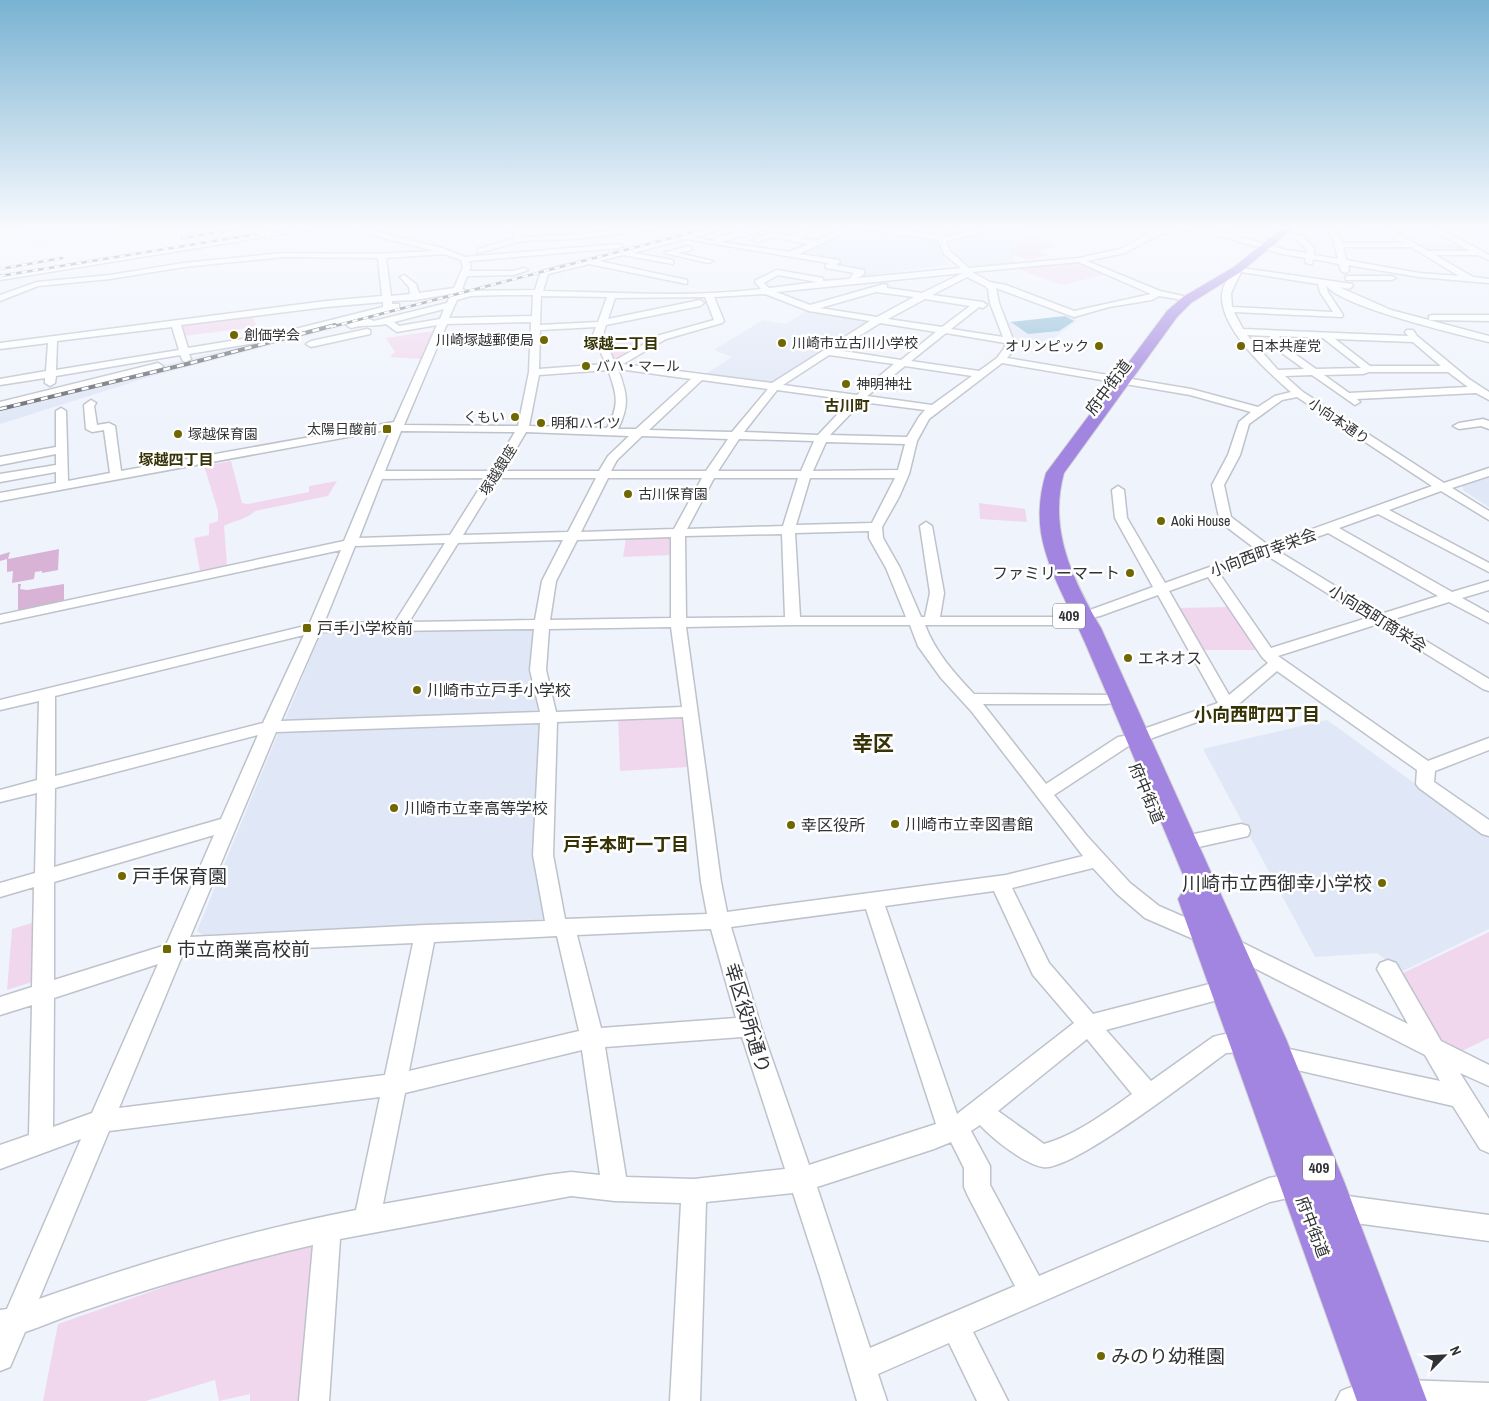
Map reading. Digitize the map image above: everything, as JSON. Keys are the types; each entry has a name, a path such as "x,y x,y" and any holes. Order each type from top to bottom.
{"highway":[{"name":"府中街道","path":"1118,380 1164,312 1180,298 1199,291"},
{"name":"府中街道","path":"1204,291 1187,300 1172,314 1046,470 1040,486 1037,521 1041,545 1077,618 1131,739 1184,843 1208,900 1217,940 1224,989 1260,1049 1297,1185 1383,1399"},
{"name":"府中街道","path":"1077,618 1106,699 1131,739 1193,901 1217,940 1260,1049 1333,1206 1383,1399"}],"street":[{"path":"0,298 17,291"},
{"path":"386,291 387,304"},
{"path":"414,291 415,296"},
{"path":"0,1357 8,1322 101,1121 270,727 315,628 456,291"},
{"path":"611,432 623,408 623,400 612,366 598,335 612,294 616,291"},
{"path":"670,291 710,299"},
{"path":"305,337 387,304 415,296 452,300 536,324 602,324 710,299 772,291"},
{"path":"808,308 869,291"},
{"path":"885,291 977,304 995,302"},
{"path":"678,533 710,474 735,436 774,386 878,320 932,291"},
{"path":"948,291 995,302"},
{"path":"993,291 1009,341 1008,351 1000,360 924,417 911,440 903,474 893,497 876,527 876,538 924,621 926,646 947,675 971,699 1043,794 1097,860 1123,888 1152,912 1217,940 1489,1076"},
{"path":"1017,291 1074,314 1108,305 1152,297 1157,293"},
{"path":"1153,291 1180,298"},
{"name":"小向本通り","path":"1220,291 1241,332 1299,394 1387,453 1489,516"},
{"path":"1229,309 1339,315 1324,291"},
{"path":"1341,291 1361,303 1399,316 1489,339"},
{"path":"1357,291 1387,306 1489,333"},
{"path":"0,346 275,311 452,300 538,292 612,294"},
{"name":"塚越銀座","path":"399,626 523,429 534,372 538,292"},
{"path":"768,292 808,308 1009,341"},
{"path":"612,366 664,337 719,321 710,299"},
{"path":"391,324 397,329 452,300"},
{"path":"0,394 271,337 343,335 391,324 452,300"},
{"path":"793,622 788,530 805,475 822,438 859,398 977,304"},
{"path":"275,311 305,337"},
{"path":"1399,316 1416,339 1477,390 1489,397"},
{"path":"1432,318 1489,318"},
{"path":"176,323 185,356"},
{"path":"1241,332 1327,337 1416,339"},
{"path":"1273,334 1285,351 1359,405"},
{"path":"1327,337 1392,394"},
{"path":"50,383 53,338"},
{"path":"828,352 980,374"},
{"path":"0,405 50,383 185,356"},
{"path":"1000,360 1191,392 1260,410"},
{"path":"534,372 612,366 934,408"},
{"path":"1277,372 1451,369"},
{"path":"615,1189 592,1038 543,855 549,717 538,670 542,625 549,581 612,458 699,377"},
{"path":"0,382 50,383"},
{"path":"1347,396 1477,390"},
{"name":"小向西町商栄会","path":"1299,394 1279,398 1244,422 1234,455 1218,486 1225,519 1268,551 1489,686"},
{"path":"91,403 89,405 92,429 109,426 116,475"},
{"path":"61,411 62,485"},
{"path":"1458,426 1483,422 1489,426"},
{"path":"0,496 398,426 911,440"},
{"path":"0,461 61,450"},
{"path":"0,478 62,467"},
{"name":"小向西町幸栄会","path":"0,704 315,628 678,623 1061,621 1077,618 1161,589 1489,472"},
{"path":"378,475 903,474"},
{"path":"1118,490 1120,518 1227,704"},
{"path":"1379,510 1489,568"},
{"path":"924,621 937,593 926,526"},
{"path":"0,619 350,543 876,527"},
{"path":"1329,528 1489,619"},
{"name":"幸区役所通り","path":"678,533 678,623 711,882 719,921 750,1027 800,1180 834,1276 872,1401"},
{"path":"1211,571 1272,659 1426,768"},
{"path":"1043,794 1131,739 1227,704 1272,659 1380,619 1489,585"},
{"path":"41,1142 47,693"},
{"path":"971,699 1106,699"},
{"path":"0,796 270,727 689,712"},
{"path":"1426,768 1489,744"},
{"path":"1426,768 1425,784 1489,829"},
{"path":"0,890 228,824"},
{"path":"1184,843 1241,831"},
{"path":"0,1006 192,944 719,921 1000,883 1097,860"},
{"path":"1000,883 1041,969 1148,1096"},
{"path":"872,899 952,1128 977,1166 977,1187 1033,1292"},
{"path":"366,1221 425,933"},
{"path":"1388,969 1461,1097 1489,1141"},
{"path":"8,1322 162,1272 242,1249 366,1221 571,1184 615,1189 694,1191 800,1180 934,1138 968,1121 1088,1025 1224,989"},
{"path":"0,1157 101,1121 394,1085 592,1038 750,1027"},
{"path":"981,1110 993,1122 1033,1152 1044,1156 1060,1151 1094,1134 1221,1044 1260,1049 1291,1058 1461,1097"},
{"path":"861,1367 1269,1190 1297,1185"},
{"path":"685,1401 694,1191"},
{"path":"1333,1206 1489,1228"},
{"path":"314,1401 328,1230"},
{"path":"955,1326 993,1401"},
{"path":"1383,1399 1489,1398"}],"shaded area":[{"name":"川崎市立古川小学校","path":"808,310 872,321 772,384 704,375 732,357 714,350 763,320 786,324"},
{"path":"370,314 378,317 146,378 0,424 0,406"},
{"path":"252,315 257,327 184,336 180,325"},
{"path":"1073,315 1077,321 1044,345 1016,342 1007,322"},
{"path":"434,331 422,359 390,357 395,352 386,338"},
{"path":"633,341 639,349 613,364 604,343"},
{"path":"231,461 242,503 248,504 309,492 309,486 337,481 328,496 255,511 224,526 227,565 200,571 194,538 209,535 209,524 218,521 218,511 204,466"},
{"path":"1489,476 1489,507 1464,491 1462,486"},
{"path":"979,503 1025,509 1027,522 980,519"},
{"path":"671,537 672,555 623,557 626,538"},
{"path":"59,549 58,570 42,573 42,571 35,572 34,579 12,583 13,571 7,572 7,559 0,561 0,555 10,552 8,559"},
{"path":"18,584 21,584 20,589 27,590 64,584 64,602 0,615 18,611"},
{"path":"1229,607 1257,650 1200,650 1177,608"},
{"name":"川崎市立戸手小学校","path":"537,629 541,712 284,722 321,633 326,631"},
{"path":"683,715 690,767 620,771 618,717"},
{"name":"川崎市立西御幸小学校","path":"1327,720 1489,837 1489,929 1401,972 1377,953 1315,957 1203,749"},
{"name":"川崎市立幸高等学校","path":"541,722 538,885 542,891 547,919 203,935 197,931 279,731"},
{"path":"35,922 35,981 7,990 12,929"},
{"path":"1489,932 1489,1038 1464,1050 1455,1051 1443,1042 1401,974"},
{"path":"321,1243 306,1401 250,1401 250,1394 219,1401 215,1380 146,1401 43,1401 58,1324 198,1275"}],"building":[{"path":"1065,316 1074,321 1059,331 1028,334 1011,322"}],"railway":[{"path":"331,327 467,291"},
{"path":"0,409 191,363 335,325"}],"place":[{"name":"創価学会","path":"234,335"},
{"name":"川崎塚越郵便局","path":"544,340"},
{"name":"川崎市立古川小学校","path":"782,343"},
{"name":"オリンピック","path":"1099,346"},
{"name":"日本共産党","path":"1241,346"},
{"name":"バハ・マール","path":"586,366"},
{"name":"神明神社","path":"846,384"},
{"name":"くもい","path":"515,417"},
{"name":"明和ハイツ","path":"541,423"},
{"name":"太陽日酸前","path":"387,429"},
{"name":"塚越保育園","path":"178,434"},
{"name":"古川保育園","path":"628,494"},
{"name":"Aoki House","path":"1161,521"},
{"name":"ファミリーマート","path":"1130,573"},
{"name":"戸手小学校前","path":"307,628"},
{"name":"エネオス","path":"1128,658"},
{"name":"川崎市立戸手小学校","path":"417,690"},
{"name":"川崎市立幸高等学校","path":"394,808"},
{"name":"川崎市立幸図書館","path":"895,824"},
{"name":"幸区役所","path":"791,825"},
{"name":"戸手保育園","path":"122,876"},
{"name":"川崎市立西御幸小学校","path":"1382,883"},
{"name":"市立商業高校前","path":"167,949"},
{"name":"みのり幼稚園","path":"1101,1356"}],"district":[{"name":"塚越二丁目","path":"621,344"},
{"name":"古川町","path":"847,406"},
{"name":"塚越四丁目","path":"176,460"},
{"name":"小向西町四丁目","path":"1257,715"},
{"name":"幸区","path":"873,744"},
{"name":"戸手本町一丁目","path":"626,845"}]}
